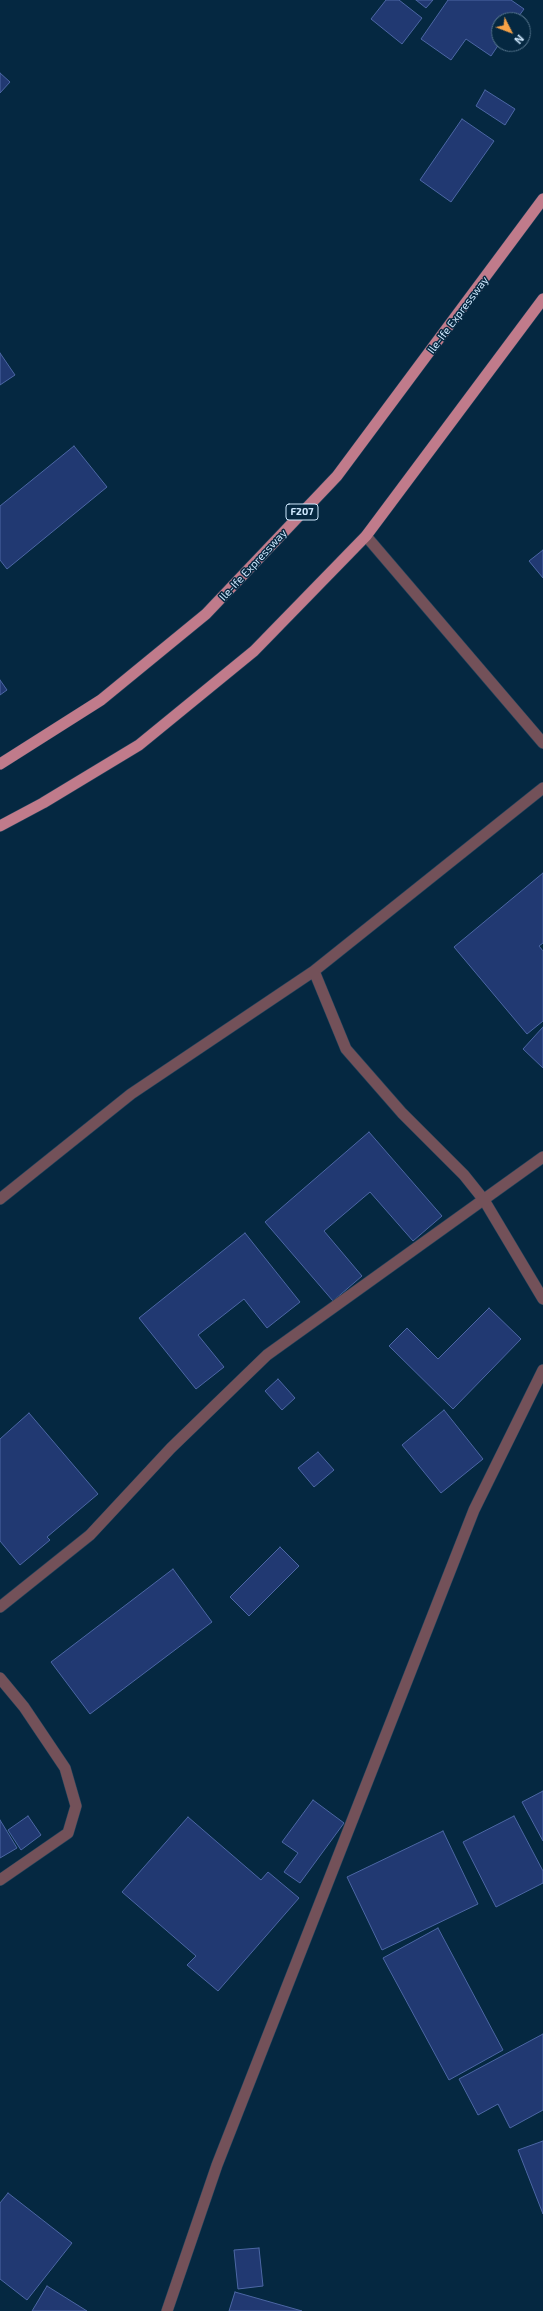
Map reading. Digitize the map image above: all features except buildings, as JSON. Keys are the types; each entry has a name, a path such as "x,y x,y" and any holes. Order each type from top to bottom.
{"main road":[{"name":"Ile-Ife Expressway","path":"0,764 101,700 206,614 337,476 543,199"},
{"path":"0,826 43,803 139,745 254,651 366,536 543,299"}],"street":[{"path":"366,536 543,743"},
{"path":"0,1199 131,1094 314,971 543,788"},
{"path":"314,971 346,1049 402,1113 464,1174 484,1200 543,1299"},
{"path":"0,1607 90,1535 171,1448 267,1354 543,1158"},
{"path":"167,2311 220,2157 474,1510 543,1370"},
{"path":"0,1678 24,1707 65,1768 76,1806 68,1833 0,1880"}]}
